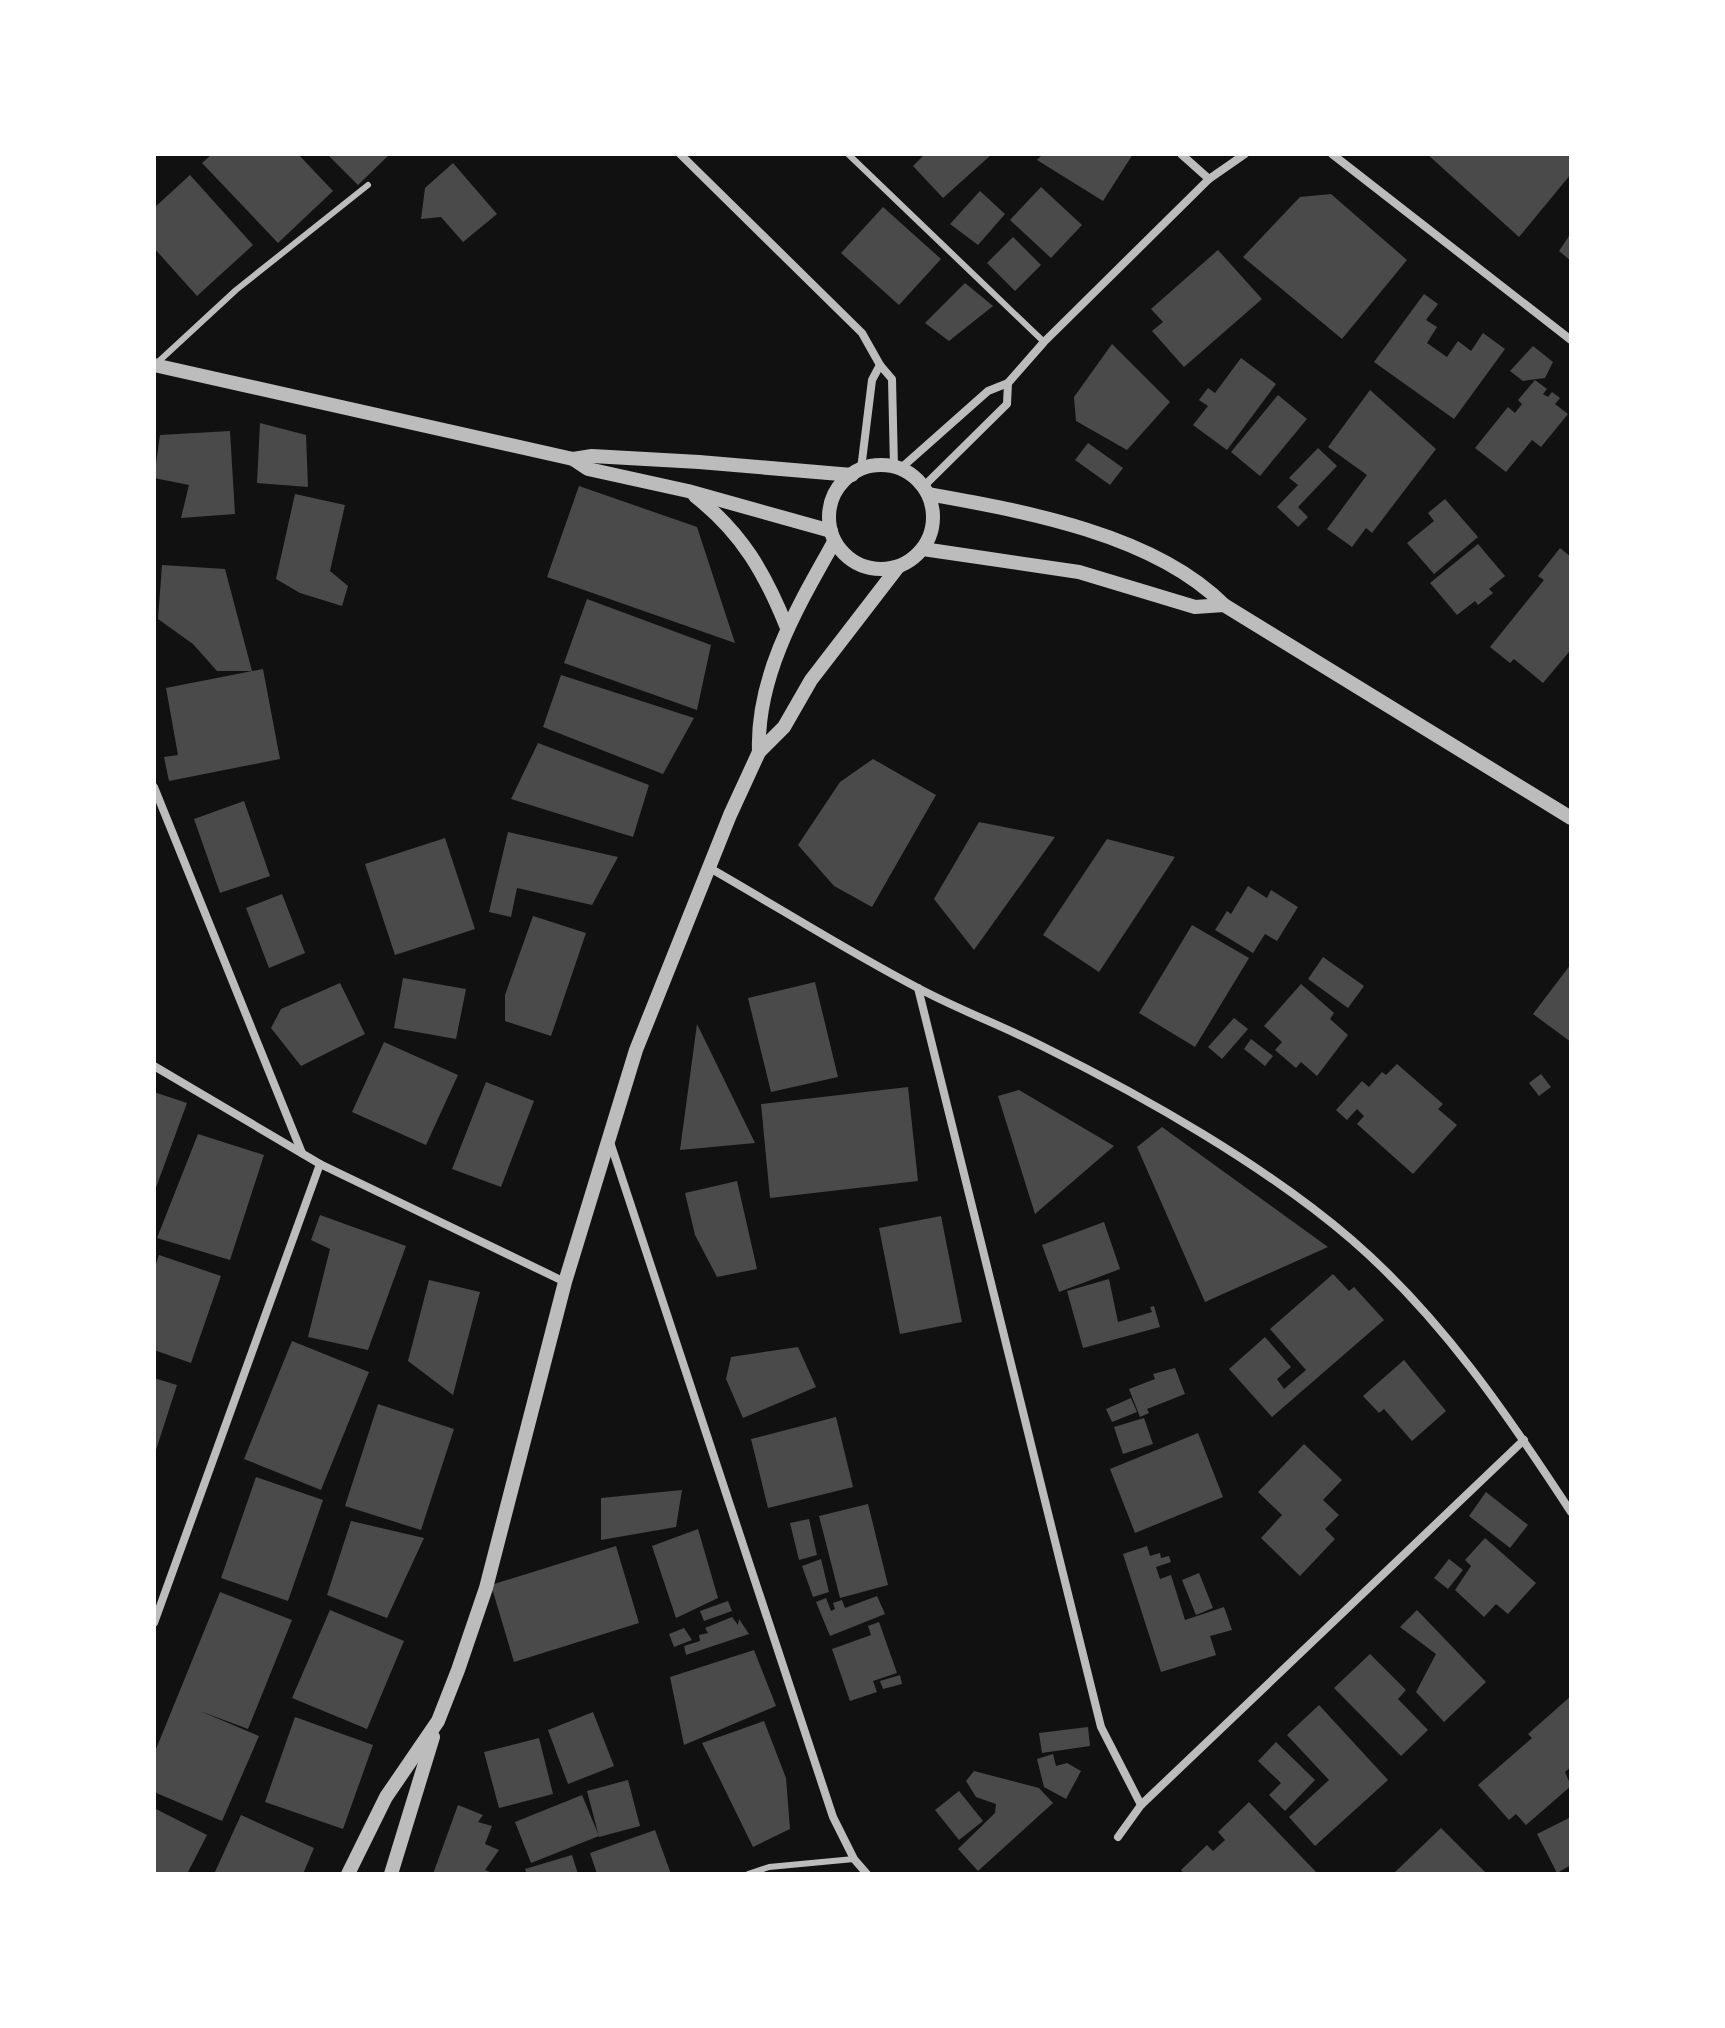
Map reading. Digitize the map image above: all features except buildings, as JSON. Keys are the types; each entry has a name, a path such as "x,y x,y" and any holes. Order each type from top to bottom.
{"street":[{"path":"680,154 854,324 892,379 897,468 926,491 1012,509 1119,542 1201,582 1224,605 1571,818"},
{"path":"1181,154 1209,179"},
{"path":"573,459 592,456 857,472 897,468 988,391 1008,383 1044,342 1209,179 1245,154"},
{"path":"1332,154 1571,340"},
{"path":"759,752 758,718 787,628 832,536 830,505 842,483 857,472 872,380 880,365"},
{"path":"154,366 573,459 588,469 688,491 832,536 846,556 862,566 880,570 898,567"},
{"path":"926,491 1007,404 1008,383"},
{"path":"688,491 727,521 742,541 774,595 787,628"},
{"path":"391,1874 438,1721 486,1588 565,1282 636,1050 708,867 759,752 784,727 811,680 898,567 923,549 933,522 926,491"},
{"path":"923,549 1079,572 1195,607 1224,605"},
{"path":"154,787 302,1154"},
{"path":"708,867 918,988 1046,1048 1208,1138 1281,1185 1352,1240 1422,1308 1479,1375 1571,1512"},
{"path":"918,988 1101,1727 1141,1805"},
{"path":"154,1066 320,1164 565,1282"},
{"path":"610,1142 833,1817 854,1859 867,1874"},
{"path":"154,1623 320,1164"},
{"path":"1118,1837 1141,1805 1524,1440"},
{"path":"348,1874 386,1797 438,1721"}],"lane":[{"path":"848,154 1044,342"},
{"path":"154,366 236,290 368,185"},
{"path":"748,1874 769,1867 854,1859"}]}
